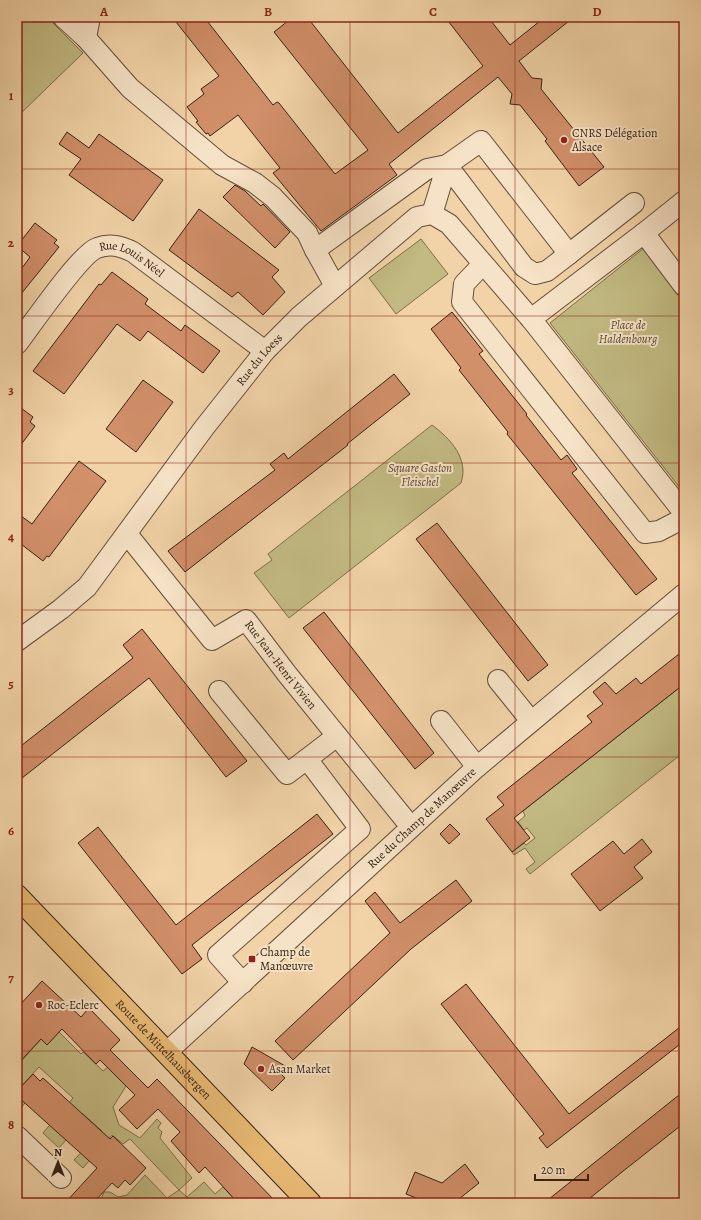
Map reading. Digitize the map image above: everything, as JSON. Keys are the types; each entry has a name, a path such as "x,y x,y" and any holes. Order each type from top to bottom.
{"main road":[{"name":"Route de Mittelhausbergen","path":"17,896 86,970 168,1052 310,1203"}],"street":[{"path":"64,17 86,38 130,88 222,165 256,183 273,197 307,233 335,286"},
{"path":"86,38 90,17"},
{"path":"315,250 427,169 447,165 481,141 569,254"},
{"path":"447,165 432,214 449,224 531,319 684,513"},
{"path":"447,165 524,267 535,274 547,271 634,203"},
{"path":"531,319 684,201"},
{"name":"Rue du Loess","path":"17,641 87,587 204,428 265,352 299,317 417,217 432,214"},
{"path":"644,233 684,286"},
{"name":"Rue Louis Néel","path":"17,344 82,259 96,248 108,245 124,248 133,252 265,352"},
{"path":"483,264 464,284 462,302 646,533 659,531 684,518"},
{"name":"Rue Jean-Henri Vivien","path":"127,534 212,640 246,620 287,674 411,827"},
{"name":"Rue du Champ de Manœuvre","path":"168,1052 477,767 684,594"},
{"path":"498,680 531,721"},
{"path":"219,691 287,774 337,736"},
{"path":"441,721 477,767"},
{"path":"243,983 218,955 360,829 307,759"},
{"path":"17,1136 61,1178"}],"green space":[{"path":"17,17 47,17 83,53 17,117"},
{"path":"421,239 448,274 396,314 369,278"},
{"name":"Place de Haldenbourg","path":"644,248 684,301 684,493 550,323"},
{"name":"Square Gaston Fleischel","path":"432,425 452,443 457,450 463,466 461,483 289,618 254,573 272,560 268,554"},
{"path":"684,684 684,752 530,874 526,869 535,862 525,848 514,855 512,852 524,843 526,845 535,838 527,828 524,830 518,822 525,816 523,811"},
{"path":"59,1032 81,1054 83,1052 103,1071 108,1067 126,1086 113,1107 119,1125 140,1138 157,1119 161,1123 158,1128 162,1132 160,1138 192,1178 179,1190 130,1139 123,1144 112,1135 83,1168 74,1160 102,1131 82,1113 72,1124 66,1140 59,1148 43,1133 73,1098 39,1067 17,1091 17,1066 41,1039 47,1045"},
{"path":"17,1096 25,1103 19,1110 17,1108"},
{"path":"145,1175 167,1198 179,1190 187,1197 204,1182 215,1194 223,1187 238,1203 104,1203 101,1199 104,1192 110,1192 118,1197 127,1195"}],"building":[{"path":"172,17 204,17 273,105 277,102 279,103 335,174 368,150 274,32 293,17 307,17 398,133 483,66 445,17 488,17 510,45 545,17 574,17 519,61 532,78 542,79 541,89 604,167 579,186 545,141 547,139 520,105 510,104 512,94 498,77 389,164 397,175 321,231 273,173 280,168 238,115 210,136 208,133 206,134 196,122 198,121 187,107 204,94 201,89 219,76"},
{"path":"67,132 89,148 99,134 163,180 133,221 69,175 81,159 59,144"},
{"path":"235,185 245,191 261,206 263,204 290,232 275,248 223,197"},
{"path":"199,209 279,270 272,277 285,292 263,315 238,292 232,297 169,250"},
{"path":"35,223 57,240 54,243 59,247 17,299 17,275 30,257 17,246"},
{"path":"112,272 148,299 145,304 181,331 185,325 220,351 203,373 148,331 140,341 117,324 64,394 33,371 99,284 101,285"},
{"path":"452,312 483,351 479,354 527,414 526,415 561,460 567,455 577,469 572,473 657,579 636,595 507,434 508,432 459,370 461,368 431,329"},
{"path":"394,374 410,394 347,444 348,445 185,572 168,551 275,470 270,464 284,453 288,459"},
{"path":"143,380 173,402 136,452 106,429"},
{"path":"17,405 33,417 30,422 35,426 17,450"},
{"path":"79,461 106,481 49,557 47,556 43,561 17,541 17,513 32,524"},
{"path":"437,523 548,665 528,681 416,539"},
{"path":"324,612 434,753 415,769 303,628"},
{"path":"142,629 247,761 226,777 149,678 17,782 17,749 133,658 123,645"},
{"path":"684,650 684,684 514,818 530,838 512,852 486,819 504,805 497,797 592,722 587,716 603,704 593,692 605,682 616,694 636,678 641,684"},
{"path":"317,814 333,834 192,945 202,959 182,974 78,843 98,827 176,925"},
{"path":"450,824 460,834 449,844 440,834"},
{"path":"642,839 652,852 634,867 643,878 600,911 571,874 613,841 624,854"},
{"path":"456,880 472,901 411,949 293,1060 275,1041 390,933 365,901 375,892 400,923"},
{"path":"42,981 81,1017 89,1008 120,1040 110,1050 148,1088 157,1079 277,1203 238,1203 205,1167 199,1173 171,1141 180,1132 158,1109 137,1129 119,1110 135,1095 100,1060 96,1064 62,1029 47,1045 41,1039 17,1065 17,1008"},
{"path":"466,984 569,1114 684,1024 684,1041 547,1148 539,1138 544,1134 441,1004"},
{"path":"252,1047 287,1067 279,1072 285,1078 272,1091 244,1064"},
{"path":"33,1074 40,1081 43,1078 110,1139 113,1136 146,1168 130,1185 125,1180 118,1188 112,1183 93,1203 65,1203 97,1168 17,1096 17,1091"},
{"path":"684,1091 684,1123 584,1203 544,1203"},
{"path":"465,1164 479,1183 454,1203 429,1203 406,1194 415,1172 442,1183"}],"place":[{"name":"CNRS Délégation Alsace","path":"564,140"},
{"name":"Champ de Manœuvre","path":"252,959"},
{"name":"Roc-Eclerc","path":"39,1005"},
{"name":"Asan Market","path":"261,1069"}]}
